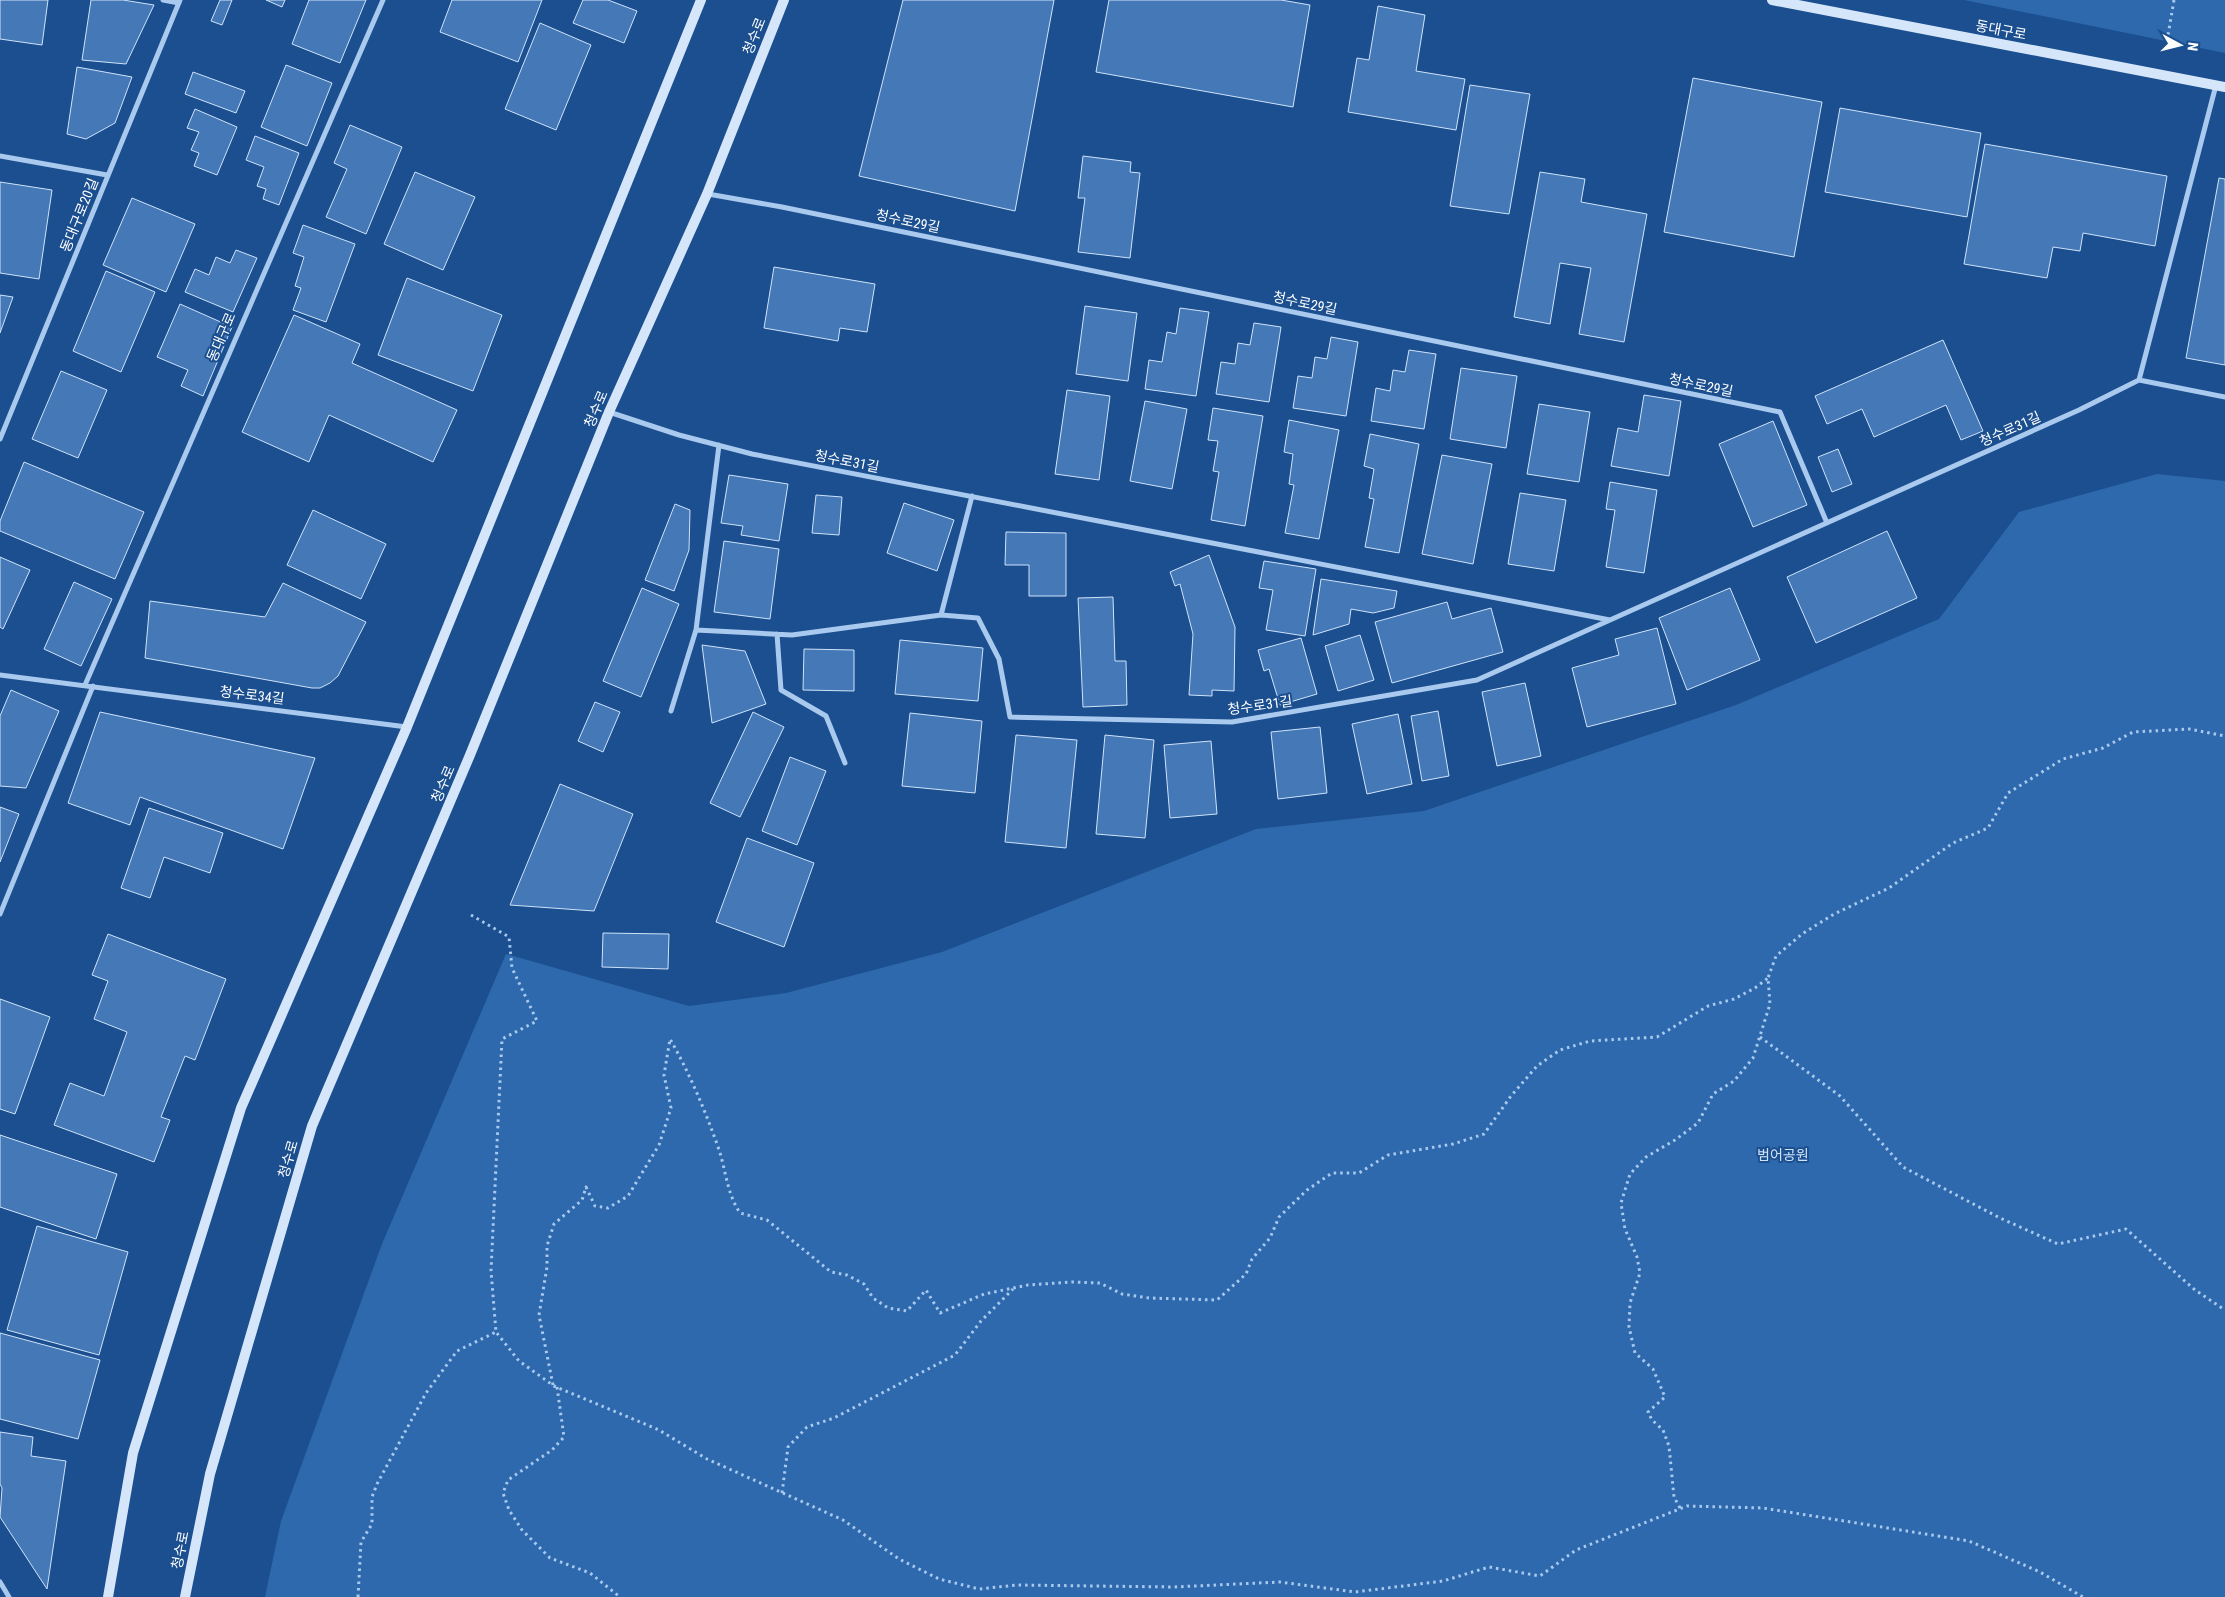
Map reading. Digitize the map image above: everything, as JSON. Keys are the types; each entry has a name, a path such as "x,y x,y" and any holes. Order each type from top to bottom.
{"main road":[{"path":"108,1597 133,1453 241,1108 407,726 701,0"},
{"name":"청수로","path":"185,1597 210,1474 312,1126 470,754 609,412 707,194 784,0"},
{"path":"777,16 789,0"},
{"name":"동대구로","path":"1772,0 2220,86"}],"street":[{"path":"163,0 179,1"},
{"name":"동대구로","path":"85,685 382,0"},
{"name":"동대구로20길","path":"0,438 179,1"},
{"path":"2220,86 2138,380 2225,397"},
{"path":"0,156 107,175"},
{"name":"청수로29길","path":"707,194 782,207 1780,412 1827,522"},
{"name":"청수로31길","path":"696,630 792,635 941,615 978,618 999,659 1010,717 1232,722 1477,680 2070,414 2138,380"},
{"name":"청수로31길","path":"609,412 679,435 752,454 1610,620"},
{"path":"0,417 8,419"},
{"path":"671,711 696,630 719,445"},
{"path":"941,615 972,496"},
{"path":"777,634 781,690 826,716 845,763"},
{"name":"청수로34길","path":"0,675 407,726"},
{"path":"0,914 94,686"},
{"path":"0,1582 9,1597"}],"path":[{"path":"2167,42 2174,0"},
{"path":"1680,1508 1674,1497 1669,1446 1663,1430 1652,1420 1648,1412 1665,1397 1653,1369 1635,1353 1629,1327 1630,1303 1640,1273 1637,1257 1625,1229 1621,1203 1630,1174 1646,1157 1698,1123 1713,1094 1734,1081 1753,1058 1770,1004 1768,978 1776,956 1802,934 1834,914 1888,888 1952,843 1988,828 2008,793 2063,759 2103,748 2133,732 2189,728 2225,736"},
{"path":"471,915 509,937 512,968 537,1021 502,1039 491,1271 496,1332 519,1361 555,1387 659,1430 707,1458 843,1520 899,1559 939,1579 979,1589 1017,1585 1174,1587 1280,1582 1355,1592 1443,1581 1489,1567 1540,1576 1576,1550 1687,1506 1763,1508 1969,1541 2040,1572 2083,1597"},
{"path":"620,1597 590,1572 550,1558 522,1530 509,1510 503,1493 508,1480 552,1450 564,1437 539,1315 547,1267 546,1246 554,1224 582,1200 586,1187 595,1206 608,1208 628,1196 660,1145 671,1108 664,1075 670,1039 684,1063 718,1146 730,1198 740,1213 767,1220 831,1272 847,1275 864,1284 873,1298 888,1308 907,1311 926,1290 940,1313 984,1294 1028,1285 1100,1283 1122,1294 1148,1298 1217,1300 1246,1274 1252,1259 1270,1238 1279,1217 1307,1190 1332,1174 1359,1173 1388,1155 1453,1144 1484,1134 1511,1096 1537,1066 1560,1050 1590,1041 1657,1037 1708,1006 1756,988 1768,978"},
{"path":"1760,1037 1840,1096 1903,1167 2000,1218 2058,1244 2126,1229 2194,1290 2225,1310"},
{"path":"782,1493 788,1447 807,1427 834,1418 955,1355 981,1321 1014,1288"},
{"path":"358,1597 362,1542 372,1524 372,1497 378,1484 426,1393 457,1351 496,1332"}],"green space":[{"path":"1964,0 2225,0 2225,53"},
{"name":"범어공원","path":"2157,474 2225,481 2225,1597 265,1597 281,1521 382,1244 506,954 689,1006 786,993 942,952 1256,829 1424,811 1736,705 1939,619 2019,512"}],"building":[{"path":"0,0 48,0 42,45 0,39"},
{"path":"91,0 123,0 154,5 126,64 82,60"},
{"path":"220,0 232,0 222,25 211,21"},
{"path":"266,0 285,0 282,7"},
{"path":"309,0 366,0 340,63 292,44"},
{"path":"452,0 542,0 518,62 440,32"},
{"path":"583,0 608,0 637,11 624,43 573,23"},
{"path":"903,0 1054,0 1015,211 859,176"},
{"path":"1109,0 1281,0 1310,5 1293,107 1096,72"},
{"path":"1378,6 1425,15 1416,71 1465,79 1456,130 1348,112 1357,58 1369,60"},
{"path":"540,23 591,45 556,130 505,109"},
{"path":"286,65 332,83 307,146 261,127"},
{"path":"77,67 132,77 115,123 86,139 67,134"},
{"path":"193,72 245,91 236,113 185,94"},
{"path":"1693,78 1822,102 1794,257 1664,232"},
{"path":"1470,85 1530,94 1509,214 1450,206"},
{"path":"1840,108 1981,133 1967,217 1825,192"},
{"path":"195,109 237,127 217,175 194,166 199,153 191,150 199,132 187,128"},
{"path":"350,125 402,147 366,234 326,217 347,169 334,163"},
{"path":"255,136 299,153 279,205 263,199 266,189 257,186 264,167 246,160"},
{"path":"1985,144 2167,176 2155,246 2083,233 2080,251 2053,247 2047,278 1964,264"},
{"path":"1083,156 1131,162 1130,172 1140,173 1130,258 1078,252 1085,198 1078,198"},
{"path":"415,172 475,197 443,270 384,244"},
{"path":"1540,172 1585,179 1581,202 1647,214 1624,342 1579,334 1591,268 1560,263 1550,324 1514,317"},
{"path":"2219,178 2225,179 2225,365 2186,358"},
{"path":"0,182 52,190 39,279 0,273"},
{"path":"132,198 195,224 166,292 103,265"},
{"path":"303,225 355,244 326,322 293,310 301,288 295,286 304,257 293,253"},
{"path":"236,250 257,258 233,312 185,292 195,269 209,275 216,257 230,263"},
{"path":"774,267 875,284 867,332 840,328 838,341 764,328"},
{"path":"106,271 155,292 121,372 73,351"},
{"path":"407,278 502,315 473,391 378,355"},
{"path":"0,295 13,297 0,333"},
{"path":"180,304 232,327 203,396 181,386 188,370 157,357"},
{"path":"1085,306 1137,313 1128,381 1076,374"},
{"path":"1180,308 1209,312 1196,396 1145,389 1149,360 1162,362 1167,332 1176,334"},
{"path":"294,315 360,344 352,363 457,410 433,462 329,415 309,462 242,432"},
{"path":"1254,323 1281,327 1269,402 1216,394 1221,362 1235,364 1238,343 1250,345"},
{"path":"1331,337 1358,342 1346,416 1293,408 1298,376 1312,378 1315,357 1327,359"},
{"path":"1943,340 1983,431 1961,440 1946,405 1874,437 1862,409 1827,424 1815,396"},
{"path":"1409,350 1436,354 1424,429 1371,421 1376,388 1390,391 1393,370 1405,372"},
{"path":"1461,368 1517,376 1506,448 1450,439"},
{"path":"61,371 107,390 78,458 32,439"},
{"path":"1067,390 1110,396 1099,480 1055,474"},
{"path":"1644,395 1681,401 1669,476 1611,466 1618,428 1638,432"},
{"path":"1145,401 1187,409 1172,489 1130,481"},
{"path":"1539,404 1590,412 1579,482 1527,474"},
{"path":"1213,408 1263,416 1245,526 1211,520 1219,472 1213,471 1218,441 1208,440"},
{"path":"1289,420 1339,430 1319,539 1285,533 1294,485 1289,484 1293,454 1284,452"},
{"path":"1773,421 1807,505 1753,527 1719,444"},
{"path":"1370,434 1419,444 1399,553 1365,547 1374,499 1369,498 1374,469 1364,466"},
{"path":"1838,449 1852,484 1832,492 1818,457"},
{"path":"1442,455 1492,464 1473,564 1422,554"},
{"path":"24,462 144,512 115,579 0,531 0,521"},
{"path":"729,475 788,484 779,541 741,535 743,526 721,523"},
{"path":"1610,482 1657,490 1644,573 1606,567 1615,510 1606,509"},
{"path":"1520,493 1566,500 1554,571 1508,564"},
{"path":"816,495 842,497 839,535 812,533"},
{"path":"904,503 954,520 937,571 887,553"},
{"path":"675,504 690,510 689,550 674,591 645,580"},
{"path":"313,510 386,544 361,599 287,565"},
{"path":"1887,531 1917,598 1816,643 1787,577"},
{"path":"1006,532 1066,533 1066,596 1029,596 1029,565 1005,565"},
{"path":"724,541 779,549 770,619 714,612"},
{"path":"1209,555 1235,627 1234,691 1212,690 1212,696 1189,695 1193,634 1180,584 1175,586 1170,572"},
{"path":"0,557 30,570 3,629 0,627"},
{"path":"1264,561 1316,569 1305,636 1266,630 1273,590 1259,588"},
{"path":"1321,579 1397,591 1394,608 1373,613 1351,609 1349,624 1313,635"},
{"path":"74,582 112,599 81,666 44,649"},
{"path":"283,583 366,622 338,676 330,683 320,688 312,688 145,658 150,601 265,617"},
{"path":"642,588 679,604 641,697 603,681"},
{"path":"1730,588 1760,660 1687,690 1659,618"},
{"path":"1113,597 1115,661 1126,661 1127,705 1083,707 1078,598"},
{"path":"1447,602 1452,619 1491,608 1503,652 1392,683 1375,622"},
{"path":"1657,628 1676,704 1587,727 1572,668 1619,655 1615,639"},
{"path":"1360,635 1374,680 1338,691 1325,646"},
{"path":"1301,638 1317,694 1280,705 1269,669 1264,671 1258,650"},
{"path":"900,640 983,648 978,701 895,694"},
{"path":"702,645 745,651 766,704 712,723"},
{"path":"804,649 854,650 854,691 803,690"},
{"path":"1525,683 1541,756 1497,766 1482,692"},
{"path":"11,690 59,711 26,788 0,786 0,716"},
{"path":"595,702 620,712 603,752 578,741"},
{"path":"1438,711 1449,776 1422,781 1411,716"},
{"path":"100,712 315,758 283,849 140,797 130,825 68,803"},
{"path":"753,712 784,727 740,817 710,803"},
{"path":"910,713 982,721 975,793 902,786"},
{"path":"1398,714 1412,784 1367,794 1352,724"},
{"path":"1320,727 1327,793 1278,799 1271,732"},
{"path":"1016,735 1077,740 1066,848 1005,842"},
{"path":"1105,735 1154,740 1145,838 1096,834"},
{"path":"1211,741 1217,814 1170,818 1164,745"},
{"path":"790,757 826,771 797,845 762,831"},
{"path":"560,784 633,814 594,911 510,905"},
{"path":"0,807 19,814 0,862"},
{"path":"149,808 223,833 210,873 164,857 150,898 121,888"},
{"path":"747,838 814,863 784,947 716,922"},
{"path":"603,933 669,934 668,969 602,967"},
{"path":"108,934 226,979 195,1060 185,1056 161,1117 170,1120 154,1162 54,1125 70,1083 104,1096 127,1032 94,1019 108,981 92,975"},
{"path":"0,999 50,1017 15,1114 0,1109"},
{"path":"0,1135 117,1174 96,1239 0,1207"},
{"path":"37,1226 128,1252 99,1355 7,1330"},
{"path":"0,1333 100,1360 78,1439 0,1419"},
{"path":"0,1432 33,1437 31,1456 66,1461 47,1589 0,1517 2,1488 0,1484"}]}
